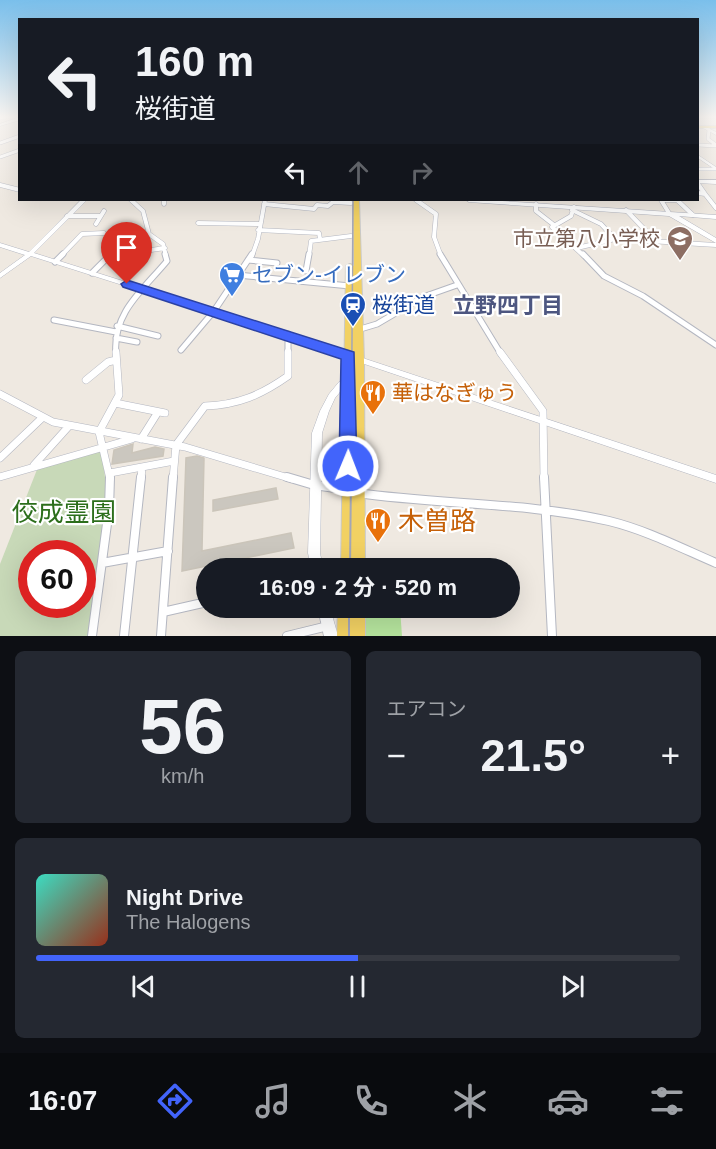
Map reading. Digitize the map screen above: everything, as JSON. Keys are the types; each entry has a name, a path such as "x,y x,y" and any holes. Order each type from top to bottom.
{"main road":[{"path":"347,558 352,491 354,358 350,286 353,201"},
{"path":"353,201 357,330 349,380 352,491 357,558"},
{"path":"344,636 345,618"},
{"path":"358,618 358,636"}],"street":[{"path":"0,157 18,151"},
{"path":"699,158 716,169"},
{"path":"699,169 716,169"},
{"path":"699,183 715,182"},
{"path":"0,185 18,190"},
{"path":"699,185 716,208"},
{"path":"699,193 705,194"},
{"path":"0,276 30,254 83,201"},
{"path":"92,636 102,563 110,473 99,432 119,394 116,332 121,316 167,261 163,244 149,234 143,212 132,201"},
{"path":"181,350 214,311 248,260 258,239 259,224 265,202 314,209 316,205 328,206 333,202 353,201"},
{"path":"417,201 436,214 437,249 511,370 538,401 545,422 545,511 552,636"},
{"path":"513,201 573,209 626,210 716,217"},
{"path":"663,201 669,213 716,241"},
{"path":"678,201 693,215"},
{"path":"538,203 536,212 554,225 552,227 609,280 643,296 716,345"},
{"path":"554,225 571,216 573,209"},
{"path":"573,209 601,224 615,239"},
{"path":"626,210 649,234"},
{"path":"67,216 102,214"},
{"path":"96,224 102,214"},
{"path":"198,223 259,224"},
{"path":"258,230 319,233 320,239"},
{"path":"55,262 82,234 104,233"},
{"path":"306,271 311,241 351,236"},
{"path":"116,254 120,248 121,237"},
{"path":"577,248 615,239 716,245"},
{"path":"0,245 288,334 716,478"},
{"path":"92,273 111,254 165,248"},
{"path":"248,260 277,263"},
{"path":"237,275 350,286"},
{"path":"357,330 377,324 423,297 457,285"},
{"path":"54,320 116,332 158,336"},
{"path":"116,332 137,342"},
{"path":"161,636 176,445 204,406 229,406 250,401 288,376 288,334"},
{"path":"86,380 108,362 116,360"},
{"path":"315,558 314,485 317,434 322,415 339,385 349,380"},
{"path":"0,394 44,417 69,426 176,445 314,485 389,498 497,505 545,511 633,528 716,563"},
{"path":"115,403 161,413"},
{"path":"0,477 34,465 137,439 161,413"},
{"path":"0,458 44,417"},
{"path":"34,465 69,426"},
{"path":"110,473 174,461"},
{"path":"124,636 142,467"},
{"path":"102,563 168,551"},
{"path":"163,612 196,604"},
{"path":"287,636 330,631"}],"green space":[{"name":"佼成霊園","path":"100,450 106,495 103,542 96,589 96,540 18,540 18,618 91,618 88,636 0,636 0,564 38,467"},
{"path":"366,618 401,618 402,636 366,636"}],"building":[{"path":"133,444 132,453 155,447 164,449 163,456 112,464 114,450"},
{"path":"197,456 204,458 202,551 291,533 294,548 245,558 196,558 196,568 182,571 186,458"},
{"path":"276,488 278,499 213,511 213,500"}],"railway":[{"path":"351,479 353,201"},
{"path":"350,558 351,477"},
{"path":"349,618 349,636"}],"place":[{"name":"市立第八小学校","path":"680,262"},
{"name":"セブン-イレブン","path":"232,298"},
{"name":"桜街道","path":"353,328"},
{"name":"華はなぎゅう","path":"373,416"},
{"name":"木曽路","path":"378,544"}],"district":[{"name":"立野四丁目","path":"508,305"}],"route":[{"path":"127,284 288,334 348,356 348,466"}]}
